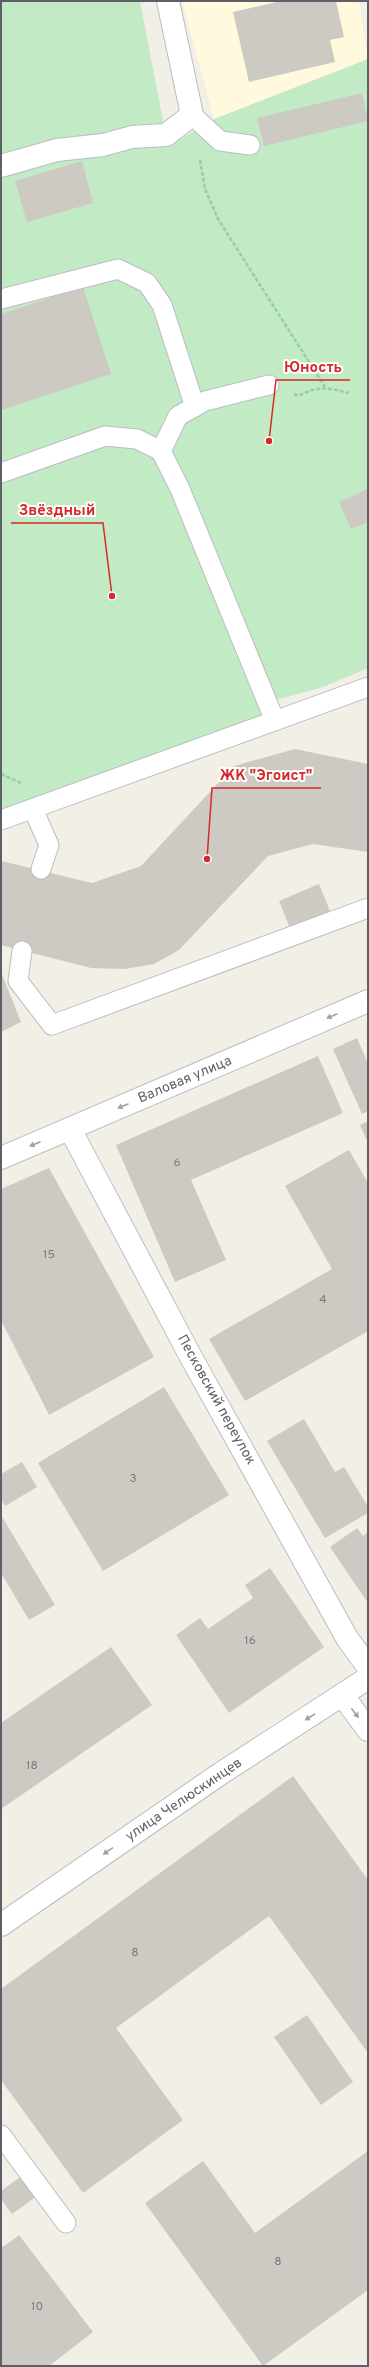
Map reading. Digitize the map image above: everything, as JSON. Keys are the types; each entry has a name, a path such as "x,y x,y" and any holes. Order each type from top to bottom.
{"street":[{"path":"1,166 57,150 103,145 132,137 166,135 192,115 168,1"},
{"name":"Валовая улица","path":"1,1158 368,1001"},
{"name":"Песковский переулок","path":"70,1129 192,1359 347,1638 368,1668"},
{"name":"улица Челюскинцев","path":"1,1925 220,1774 343,1696 368,1678"},
{"path":"343,1696 368,1730"}],"lane":[{"path":"192,115 220,141 250,145"},
{"path":"1,299 118,269 146,283 162,305 195,407"},
{"path":"161,451 178,416 205,402 269,385"},
{"path":"1,473 105,436 138,439 161,451 183,496 275,721"},
{"path":"1,820 368,687"},
{"path":"33,809 49,845 41,869"},
{"path":"22,951 18,981 52,1026 368,908"},
{"path":"1,2135 66,2223"}],"path":[{"path":"205,189 218,219 325,387 350,393"}],"shaded area":[{"path":"182,1 359,1 368,59 214,119"}],"green space":[{"path":"1,1 140,1 168,147 214,119 368,59 368,668 323,687 268,702 275,721 1,820"}],"building":[{"path":"281,1 336,1 344,37 330,40 335,62 249,82 233,12"},
{"path":"362,93 368,121 264,146 257,118"},
{"path":"82,161 93,203 27,222 15,181"},
{"path":"83,287 111,374 1,410 1,314"},
{"path":"368,489 368,522 351,529 339,502"},
{"path":"295,749 368,764 368,852 313,844 268,856 179,950 154,964 125,969 91,968 1,945 1,861 92,883 141,866 234,766"},
{"path":"319,884 330,911 290,928 279,901"},
{"path":"1,972 21,1022 1,1032"},
{"path":"357,1038 368,1064 368,1111 362,1114 333,1049"},
{"path":"318,1056 343,1113 191,1180 226,1260 175,1282 116,1145"},
{"path":"368,1121 368,1143 360,1125"},
{"path":"349,1150 368,1183 368,1331 245,1401 209,1339 332,1269 285,1186"},
{"path":"49,1168 154,1357 49,1415 1,1320 1,1189"},
{"path":"164,1387 229,1495 103,1571 38,1463"},
{"path":"304,1419 335,1472 344,1467 368,1507 368,1513 325,1538 267,1441"},
{"path":"22,1462 37,1487 5,1506 1,1499 1,1474"},
{"path":"1,1515 55,1605 29,1620 1,1573"},
{"path":"357,1528 363,1536 368,1532 368,1603 330,1547"},
{"path":"270,1568 324,1647 229,1713 176,1635 200,1618 208,1629 253,1598 245,1585"},
{"path":"111,1647 152,1705 1,1809 1,1723"},
{"path":"293,1776 368,1880 368,2053 269,1916 116,2028 183,2120 83,2193 1,2080 1,1989"},
{"path":"307,2015 353,2082 321,2105 274,2037"},
{"path":"368,2151 368,2290 263,2366 145,2203 203,2161 255,2233"},
{"path":"26,2173 41,2193 12,2214 1,2199 1,2191"},
{"path":"19,2235 93,2332 49,2366 1,2366 1,2244 3,2247"}],"place":[{"name":"Юность","path":"269,441"},
{"name":"Звёздный","path":"112,596"},
{"name":"ЖК \"Эгоист\"","path":"207,859"}]}
